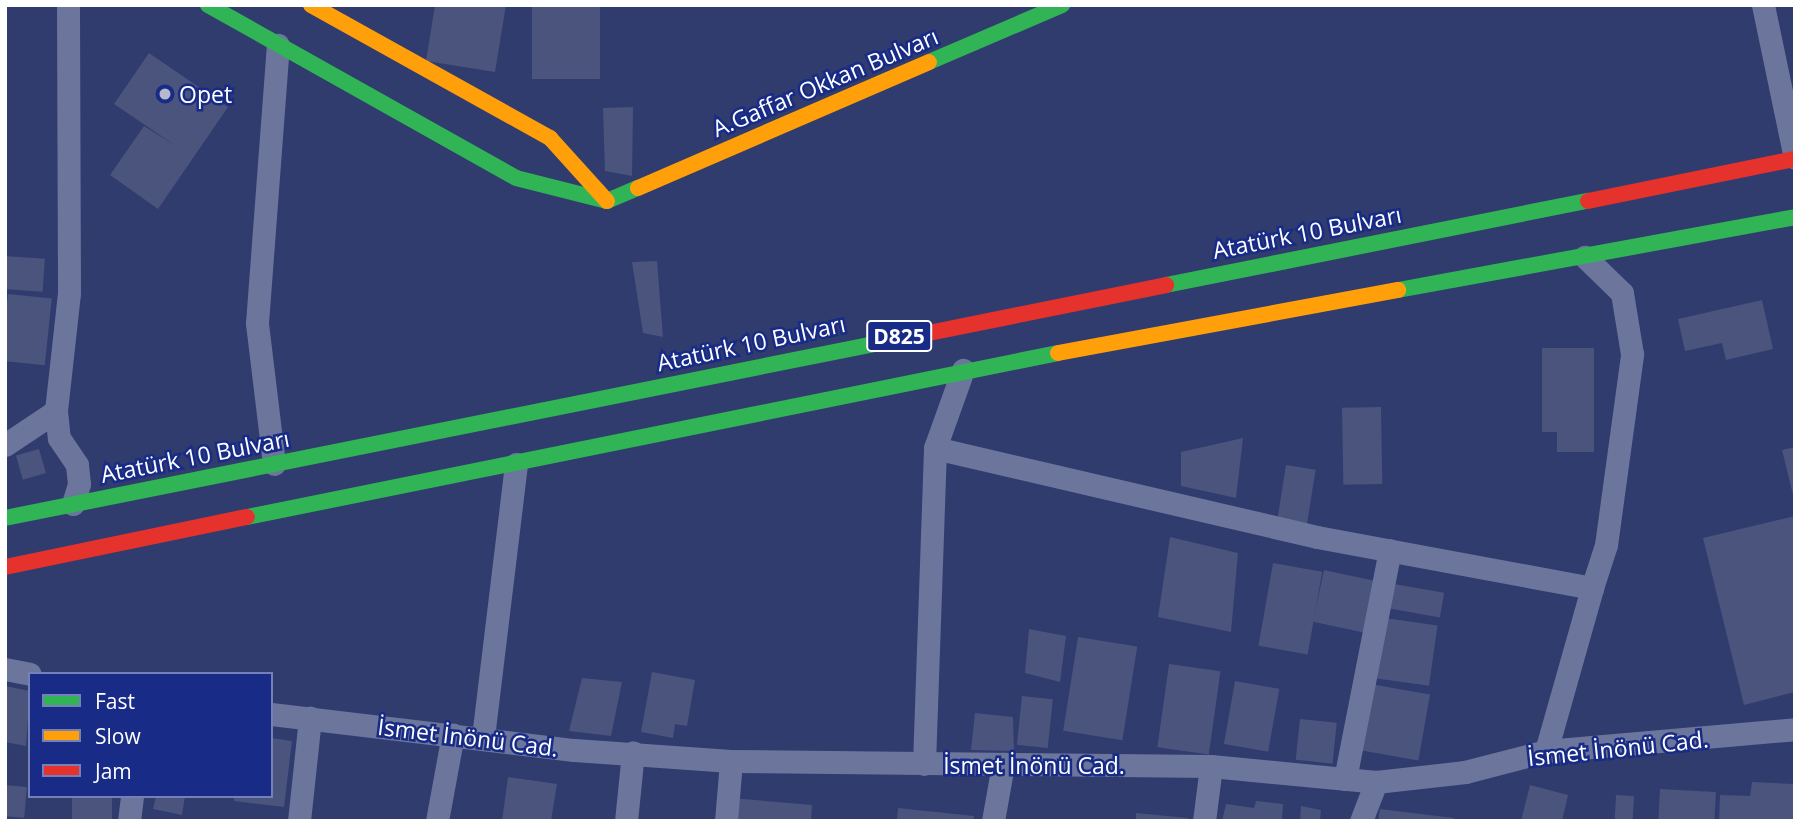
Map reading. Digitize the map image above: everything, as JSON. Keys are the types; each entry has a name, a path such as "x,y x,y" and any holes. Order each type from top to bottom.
{"main road":[{"path":"208,5 516,178 607,201"},
{"path":"311,5 550,138 607,201"},
{"name":"A.Gaffar Okkan Bulvarı","path":"607,201 1062,5"},
{"name":"Atatürk 10 Bulvarı","path":"5,518 1795,158"},
{"name":"D825","path":"5,567 963,370 1795,217"}],"street":[{"path":"68,5 69,293 56,411 59,438 77,465 79,484 73,504"},
{"path":"1763,5 1795,158"},
{"path":"274,464 257,323 278,45"},
{"path":"1546,751 1591,587 1606,545 1632,354 1622,293 1585,257"},
{"path":"924,764 935,448 963,370"},
{"path":"5,445 56,411"},
{"path":"935,448 1317,537 1591,587"},
{"path":"483,737 516,464"},
{"path":"1345,779 1390,550"},
{"path":"5,669 28,674"},
{"name":"İsmet İnönü Cad.","path":"273,714 731,761 1211,766 1376,782 1465,772 1546,751 1795,729"},
{"path":"299,821 310,718"},
{"path":"437,821 453,734"},
{"path":"626,821 633,752"},
{"path":"726,821 731,761"},
{"path":"993,821 1003,764"},
{"path":"1204,821 1211,766"},
{"path":"1361,821 1376,782"},
{"path":"129,821 132,798"}],"building":[{"path":"435,5 506,5 495,72 426,61"},
{"path":"532,5 600,5 600,79 532,79"},
{"path":"149,53 228,107 158,209 110,175 144,126 176,146 114,104"},
{"path":"633,107 632,176 605,171 603,108"},
{"path":"5,256 45,259 43,292 5,289"},
{"path":"657,261 663,337 643,333 632,262"},
{"path":"8,294 52,299 45,365 5,361"},
{"path":"1762,300 1773,349 1726,360 1722,343 1685,351 1678,319"},
{"path":"1542,348 1594,348 1594,452 1557,452 1557,432 1542,432"},
{"path":"1381,407 1382,484 1343,485 1342,408"},
{"path":"1243,438 1236,498 1181,486 1181,452"},
{"path":"1795,447 1795,498 1794,499 1782,450"},
{"path":"39,449 46,473 23,480 16,456"},
{"path":"1286,465 1316,470 1307,525 1277,520"},
{"path":"1795,516 1795,692 1744,705 1703,538"},
{"path":"1170,537 1238,553 1231,632 1158,617"},
{"path":"1273,563 1322,572 1308,654 1258,646"},
{"path":"1324,570 1378,581 1367,633 1313,622"},
{"path":"1394,584 1444,593 1440,617 1390,609"},
{"path":"1385,618 1437,625 1429,686 1377,678"},
{"path":"1029,629 1066,636 1060,682 1025,673"},
{"path":"1078,637 1137,646 1122,740 1063,731"},
{"path":"1169,664 1220,671 1209,754 1157,747"},
{"path":"652,672 695,680 687,726 675,724 673,738 641,732"},
{"path":"582,678 622,682 611,736 569,731"},
{"path":"1235,681 1279,689 1268,752 1224,744"},
{"path":"1365,683 1430,694 1418,760 1353,749"},
{"path":"5,686 28,691 26,746 5,742"},
{"path":"1022,696 1053,699 1048,748 1017,745"},
{"path":"975,713 1013,717 1014,751 971,750"},
{"path":"1300,719 1337,723 1333,764 1296,760"},
{"path":"273,738 292,741 284,807 234,801 234,798 273,798"},
{"path":"508,777 557,784 551,821 502,821"},
{"path":"1752,782 1795,784 1794,821 1719,821 1720,795 1750,796"},
{"path":"5,785 27,787 24,818 5,816"},
{"path":"1530,785 1568,795 1562,821 1521,821"},
{"path":"1660,789 1716,792 1714,821 1658,821"},
{"path":"1616,795 1634,796 1633,821 1615,821"},
{"path":"72,798 112,798 112,821 72,821"},
{"path":"156,798 185,798 182,815 153,809"},
{"path":"731,798 812,805 811,821 730,821"},
{"path":"1256,801 1283,804 1282,821 1222,821 1226,804 1254,808"},
{"path":"1301,806 1321,810 1320,821 1300,821"},
{"path":"898,808 974,816 973,821 897,821"},
{"path":"1380,809 1454,818 1453,821 1378,821"},
{"path":"1136,813 1188,818 1188,821 1136,821"}],"traffic: fast":[{"path":"208,5 516,178 607,201 638,188"},
{"path":"929,62 1062,5"},
{"path":"1166,285 1588,201"},
{"path":"1398,290 1795,217"},
{"path":"5,518 874,344"},
{"path":"247,517 1058,353"}],"traffic: slow":[{"path":"311,5 550,138 607,201"},
{"path":"638,188 929,62"},
{"path":"1058,353 1398,290"}],"traffic: jam":[{"path":"1588,201 1795,159"},
{"path":"874,344 1166,285"},
{"path":"5,567 247,517"}],"place":[{"name":"Opet","path":"165,94"}]}
